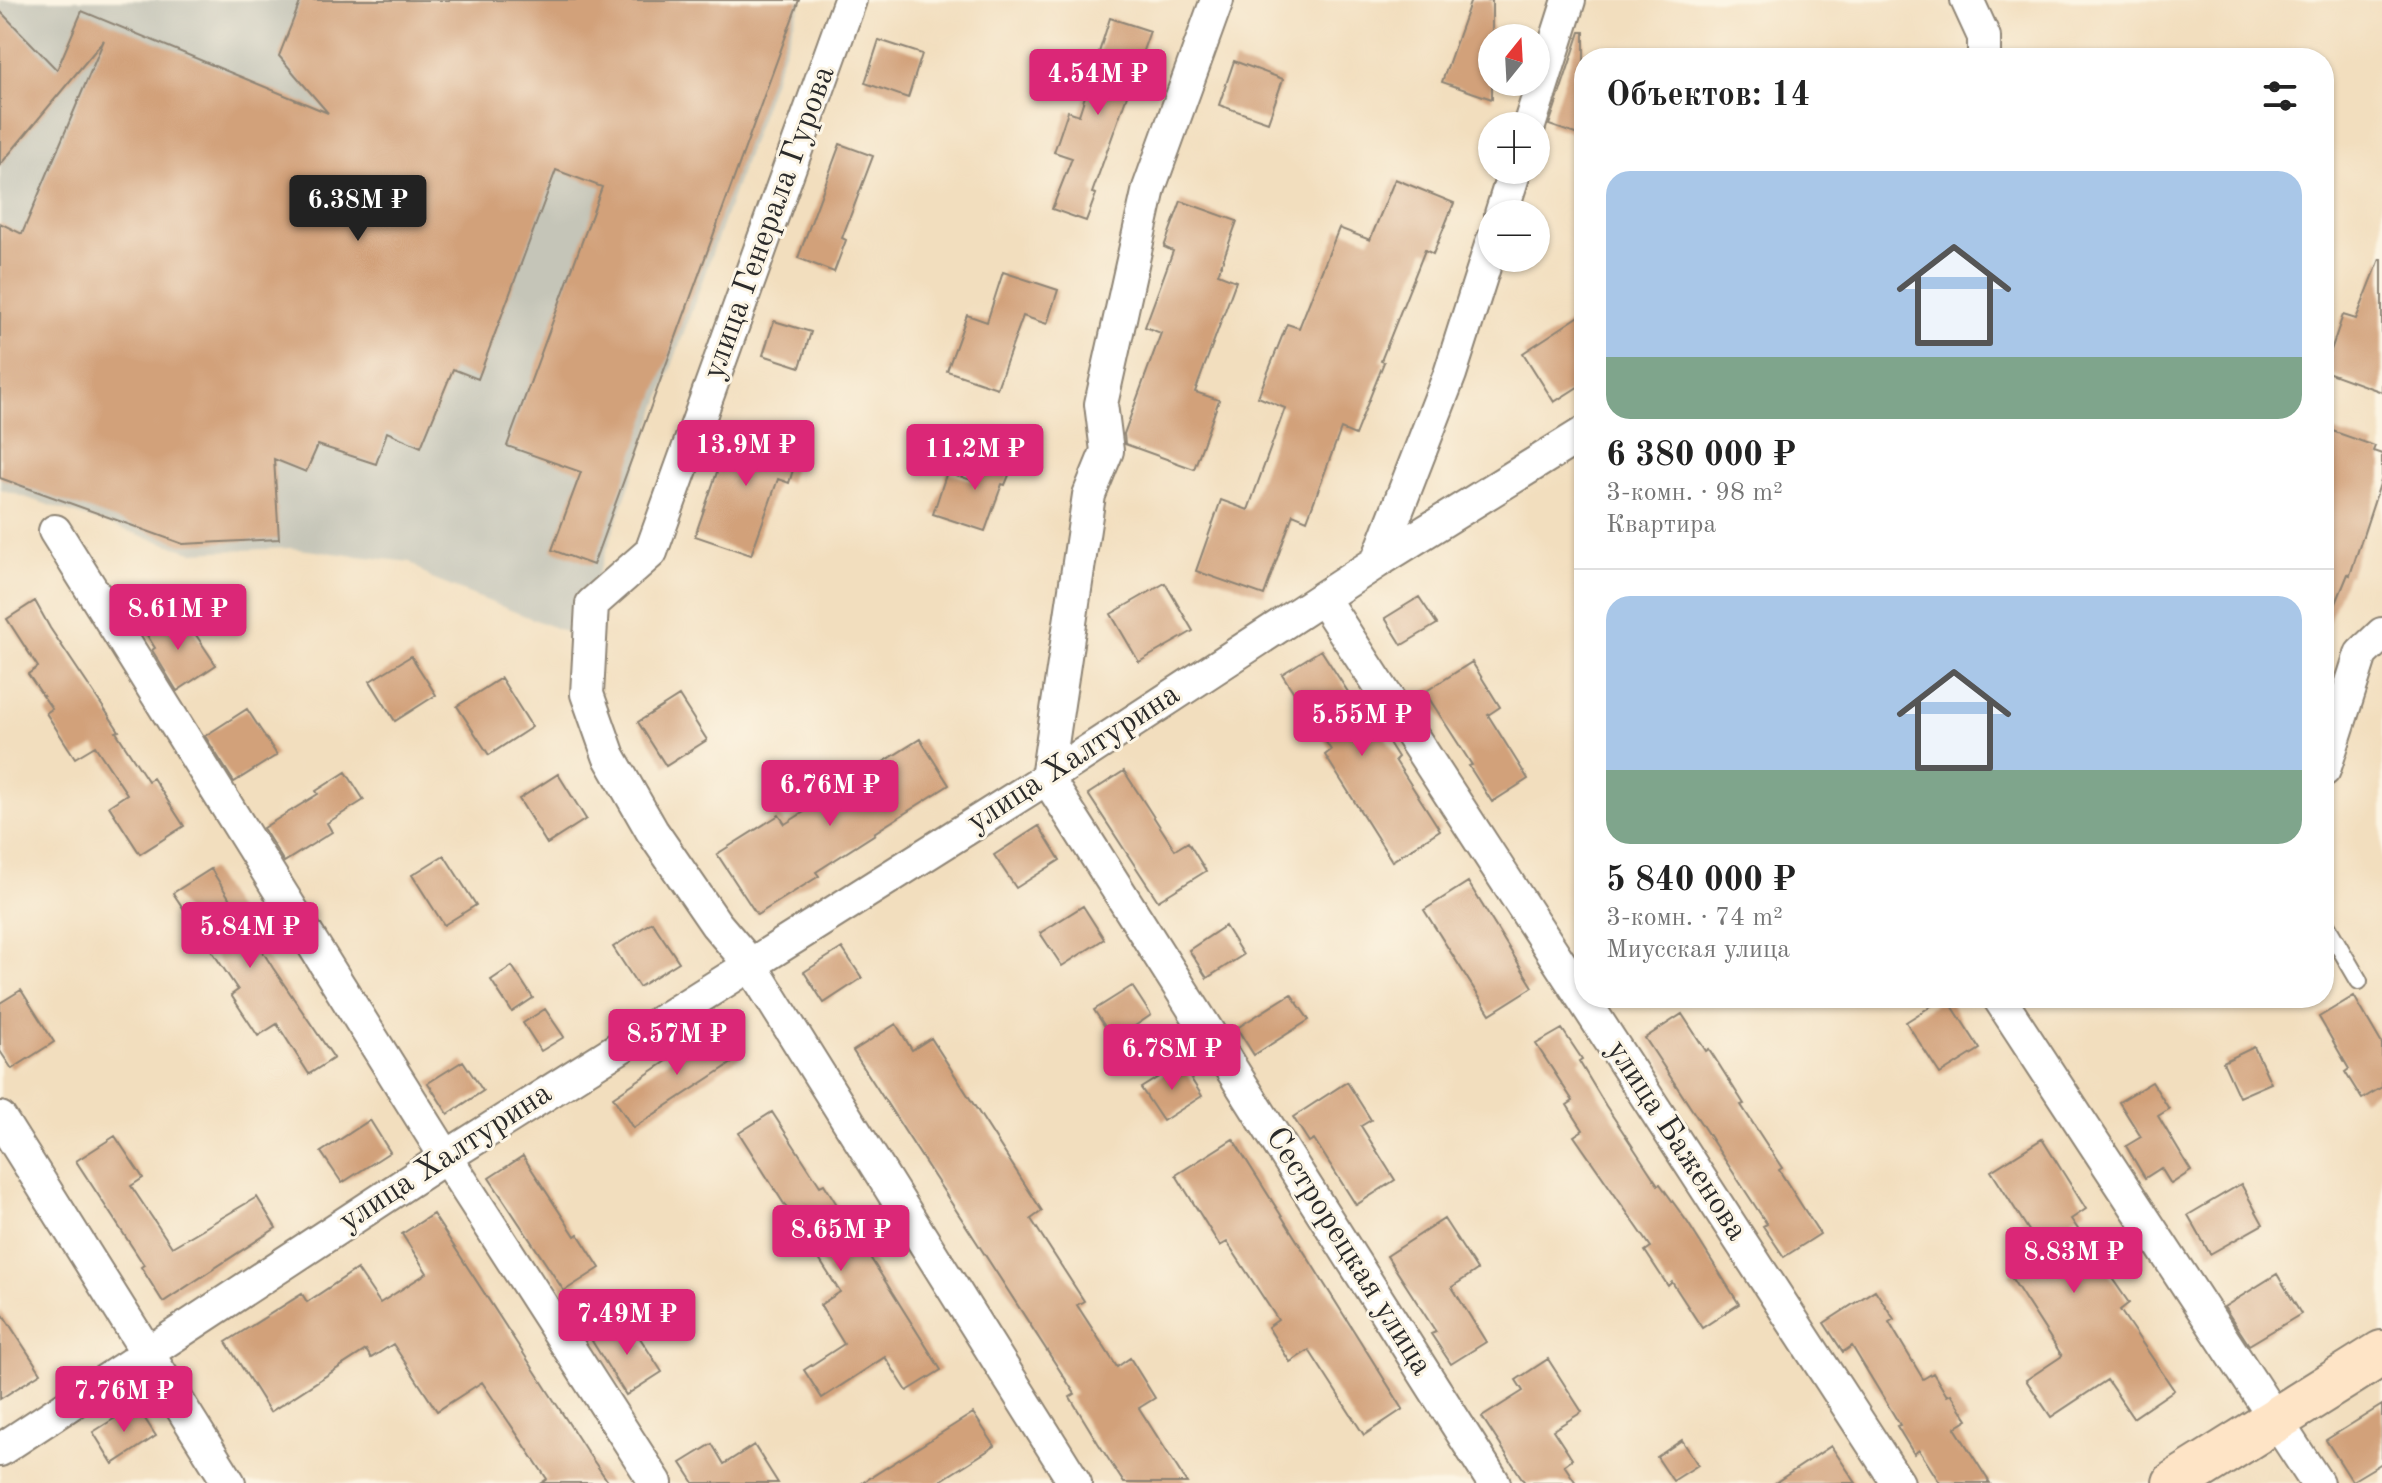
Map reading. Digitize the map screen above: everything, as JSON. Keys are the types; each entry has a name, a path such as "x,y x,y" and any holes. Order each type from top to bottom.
{"main road":[{"path":"2175,1483 2382,1353"}],"street":[{"name":"улица Генерала Гурова","path":"750,964 716,924 652,831 609,756 587,694 592,604 651,552 850,0"},
{"path":"1047,778 1089,495 1107,451 1101,404 1149,188 1217,0"},
{"path":"1533,112 1569,0"},
{"path":"1967,0 1984,37 1984,48"},
{"path":"1377,562 1450,374 1482,272"},
{"name":"улица Халтурина","path":"0,1450 446,1157 1047,778 1377,562 1574,439"},
{"path":"55,531 446,1157 656,1483"},
{"name":"улица Баженова","path":"1323,599 1574,985"},
{"path":"2334,739 2361,654 2382,634"},
{"name":"Сестрорецкая улица","path":"1047,778 1494,1483"},
{"path":"750,964 1075,1483"},
{"name":"улица Баженова","path":"1589,1008 1898,1483"},
{"path":"2006,1008 2317,1483"},
{"path":"0,1118 229,1483"}],"lane":[{"path":"2334,938 2359,981"}],"shaded area":[{"path":"0,0 802,0 576,636 432,579 410,562 290,548 192,552 0,489"}],"building":[{"path":"301,0 799,0 593,565 552,550 581,472 507,446 602,187 556,170 478,379 453,369 421,447 387,432 376,464 318,445 306,472 274,459 279,539 183,544 0,478 0,223 22,234 104,40 0,165 0,11 57,70 82,11 328,113 279,56"},
{"path":"1471,0 1492,0 1492,24 1478,24 1478,94 1442,82"},
{"path":"1110,18 1150,31 1092,193 1096,194 1086,221 1052,209 1072,158 1054,152 1068,111 1079,115"},
{"path":"1580,32 1584,32 1584,48 1575,48"},
{"path":"879,40 922,54 908,98 865,83"},
{"path":"1574,50 1574,134 1550,125 1550,122"},
{"path":"1234,61 1283,79 1268,122 1219,105"},
{"path":"840,144 873,156 842,238 846,240 834,272 798,258"},
{"path":"1395,179 1454,203 1433,254 1425,250 1355,435 1341,429 1307,520 1293,514 1264,595 1196,571 1221,500 1248,510 1285,408 1258,397 1287,324 1299,328 1339,228 1370,240"},
{"path":"1181,201 1237,221 1218,274 1236,281 1195,392 1219,400 1194,469 1125,444 1124,434 1161,333 1145,327 1173,251 1164,247"},
{"path":"2382,259 2382,392 2334,375 2334,342 2343,315 2356,319"},
{"path":"1003,272 1058,290 1047,324 1023,316 997,388 947,371 967,315 987,322"},
{"path":"1574,320 1574,389 1554,402 1523,353"},
{"path":"774,321 811,332 800,367 763,355"},
{"path":"738,424 801,444 789,483 778,479 751,555 695,536 724,452 729,453"},
{"path":"2334,432 2375,446 2373,451 2382,454 2382,478 2334,608"},
{"path":"987,447 1016,458 1005,485 1002,484 985,531 933,514 947,472 974,481"},
{"path":"1165,583 1193,631 1139,662 1111,614"},
{"path":"1419,597 1437,624 1402,645 1385,618"},
{"path":"35,601 148,781 153,778 184,826 140,854 109,806 127,794 95,746 75,758 46,713 52,709 28,674 38,667 7,619"},
{"path":"166,613 179,633 190,626 216,665 177,691 142,627"},
{"path":"1321,650 1370,726 1376,722 1398,757 1395,760 1440,830 1392,861 1325,755 1331,750 1282,674"},
{"path":"411,656 436,695 395,721 370,681"},
{"path":"1472,662 1500,707 1488,715 1528,779 1492,802 1425,692"},
{"path":"501,678 532,727 489,755 457,706"},
{"path":"679,696 707,740 666,766 638,722"},
{"path":"247,709 277,755 234,782 205,736"},
{"path":"920,739 949,785 816,872 819,876 757,915 717,854 779,815 785,824"},
{"path":"1124,771 1175,850 1188,842 1206,871 1158,901 1088,794"},
{"path":"346,772 364,800 327,823 332,832 284,862 263,828 318,794 316,791"},
{"path":"558,774 586,819 547,844 519,799"},
{"path":"1039,826 1060,860 1016,888 994,855"},
{"path":"444,855 476,905 444,925 412,875"},
{"path":"211,869 334,1058 309,1074 277,1024 258,1036 231,995 238,990 173,893"},
{"path":"1468,882 1533,987 1490,1014 1424,910"},
{"path":"1083,906 1104,939 1062,966 1040,933"},
{"path":"652,922 679,962 639,987 613,947"},
{"path":"1225,926 1243,955 1207,978 1189,950"},
{"path":"842,948 862,978 824,1003 804,972"},
{"path":"512,966 533,998 512,1012 491,980"},
{"path":"1132,986 1151,1015 1114,1040 1094,1010"},
{"path":"21,990 54,1042 12,1069 0,1051 0,1003"},
{"path":"1291,994 1309,1020 1254,1055 1237,1028"},
{"path":"2354,996 2382,1044 2382,1087 2362,1099 2345,1072 2349,1069 2319,1017"},
{"path":"1928,1008 1953,1008 1980,1049 1940,1074 1906,1022"},
{"path":"545,1009 564,1037 541,1051 523,1023"},
{"path":"1682,1014 1744,1104 1741,1105 1820,1234 1784,1257 1763,1226 1767,1224 1645,1038"},
{"path":"896,1024 912,1050 931,1038 1042,1211 1031,1219 1084,1301 1077,1305 1117,1367 1130,1358 1155,1398 1139,1408 1187,1483 1124,1483 1098,1443 1070,1397 1075,1394 853,1051"},
{"path":"721,1025 741,1057 633,1128 613,1097"},
{"path":"1562,1029 1582,1059 1579,1061 1606,1106 1658,1185 1688,1223 1739,1304 1702,1328 1672,1282 1668,1286 1645,1251 1651,1247 1574,1136 1583,1130 1567,1105 1573,1101 1536,1044"},
{"path":"2254,1047 2271,1083 2239,1097 2223,1062"},
{"path":"463,1061 483,1091 448,1114 428,1083"},
{"path":"1181,1063 1202,1096 1163,1121 1141,1088"},
{"path":"1347,1082 1371,1120 1361,1126 1395,1180 1356,1205 1314,1139 1309,1142 1293,1117"},
{"path":"2152,1082 2169,1109 2158,1116 2191,1171 2171,1184 2161,1168 2145,1178 2126,1146 2141,1137 2119,1102"},
{"path":"772,1112 820,1186 824,1184 941,1370 907,1391 885,1357 822,1398 804,1370 844,1344 820,1305 840,1292 739,1133"},
{"path":"370,1120 390,1152 342,1183 321,1152"},
{"path":"115,1136 143,1178 131,1186 172,1247 257,1197 276,1228 163,1302 141,1267 144,1265 76,1161"},
{"path":"1233,1139 1403,1409 1364,1435 1309,1350 1290,1362 1268,1327 1278,1320 1227,1242 1220,1246 1176,1175"},
{"path":"2042,1139 2086,1209 2071,1219 2129,1303 2120,1310 2174,1390 2133,1418 2107,1380 2051,1417 2026,1380 2062,1356 2009,1274 2042,1251 1991,1171"},
{"path":"523,1156 575,1236 578,1234 600,1268 564,1291 489,1178"},
{"path":"2241,1184 2263,1224 2210,1254 2188,1215"},
{"path":"433,1214 609,1483 541,1483 547,1479 482,1382 437,1411 393,1344 371,1358 366,1350 270,1412 226,1342 302,1294 307,1302 357,1269 380,1303 427,1273 402,1234"},
{"path":"1444,1219 1477,1270 1452,1287 1486,1342 1451,1364 1431,1334 1436,1332 1387,1256"},
{"path":"2277,1274 2301,1314 2249,1345 2224,1307"},
{"path":"1875,1290 1894,1319 1889,1322 1923,1379 1933,1373 1947,1396 1951,1394 1968,1420 1955,1428 1990,1483 1940,1483 1919,1450 1914,1454 1852,1346 1843,1352 1824,1323"},
{"path":"0,1310 41,1373 0,1399"},
{"path":"627,1318 662,1372 626,1395 592,1341"},
{"path":"1548,1359 1582,1412 1553,1430 1572,1459 1564,1465 1576,1483 1525,1483 1482,1417 1523,1391 1516,1380"},
{"path":"136,1405 156,1436 113,1464 93,1432"},
{"path":"2382,1405 2382,1463 2352,1481 2326,1440"},
{"path":"973,1413 995,1446 937,1483 862,1483"},
{"path":"1682,1440 1698,1465 1673,1481 1657,1457"},
{"path":"712,1444 724,1464 754,1445 778,1483 694,1483 681,1463"},
{"path":"1831,1446 1856,1483 1775,1483"}]}
